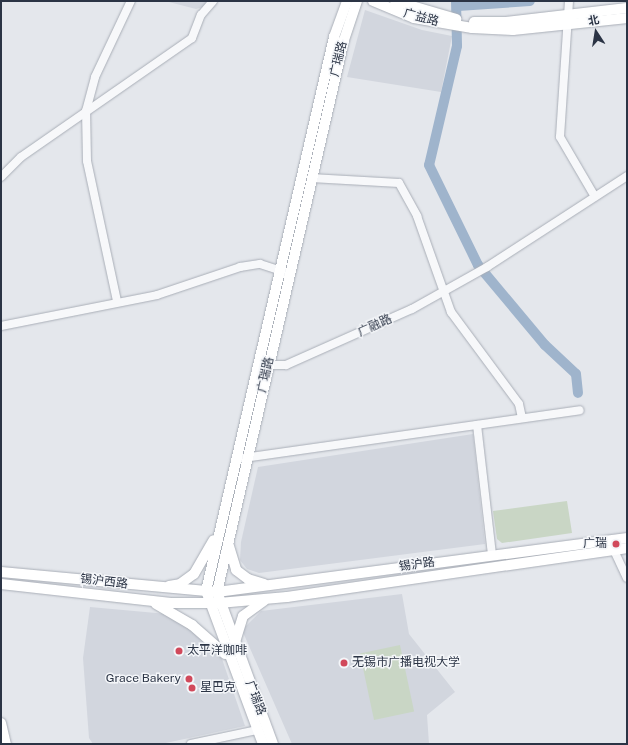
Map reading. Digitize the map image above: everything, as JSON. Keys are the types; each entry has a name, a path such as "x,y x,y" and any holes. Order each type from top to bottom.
{"main road":[{"name":"广瑞路","path":"262,744 258,730 208,603 228,541 242,458 284,272 334,37 347,1"},
{"name":"广瑞路","path":"273,744 234,646 219,603 212,592 221,528 268,365 284,272 311,178 344,40 357,1"},
{"name":"广益路","path":"373,1 414,18 446,21"},
{"name":"广益路","path":"395,1 446,21"},
{"path":"446,21 513,30 627,8"},
{"path":"570,20 627,18"},
{"path":"158,588 180,584 194,574 221,528"},
{"name":"锡沪路","path":"212,592 270,586 627,538"},
{"path":"228,541 232,561 241,576 270,586"},
{"name":"锡沪路","path":"1,584 150,601 219,603 266,600 627,548"},
{"name":"锡沪西路","path":"1,572 212,592"},
{"path":"234,646 236,629 243,616 266,600"},
{"path":"150,601 192,625 228,657"},
{"path":"1,723 6,744"}],"street":[{"path":"117,301 87,161 86,111 95,78 131,1"},
{"path":"1,178 20,157 192,38 201,15 213,1"},
{"path":"569,1 570,20 563,77 562,144 595,197 627,176"},
{"path":"311,178 399,183 417,216 445,291 451,312 519,404 522,418"},
{"name":"广融路","path":"268,365 286,365 412,310 488,267 595,197"},
{"path":"1,326 157,294 240,267 260,264 284,272"},
{"path":"242,458 580,410"},
{"path":"476,425 492,555"},
{"path":"609,540 627,578"},
{"path":"191,744 258,730"}],"shaded area":[{"path":"165,1 210,1 209,5 196,9"},
{"path":"365,10 422,30 452,36 441,92 347,77"},
{"path":"473,434 485,544 259,573 247,569 240,560 241,542 258,467"},
{"name":"无锡市广播电视大学","path":"402,594 409,634 455,692 427,715 429,744 292,744 242,630 261,611"},
{"path":"90,607 167,614 211,643 221,656 245,726 161,744 93,744 89,738 83,658"}],"green space":[{"path":"567,501 572,533 502,543 497,539 493,511"},
{"path":"400,645 414,712 374,720 360,654"}],"waterway":[{"path":"456,1 457,46 429,165 478,265 545,345 576,374 578,393"},
{"path":"458,6 530,1"}],"place":[{"name":"广瑞","path":"616,544"},
{"name":"太平洋咖啡","path":"179,651"},
{"name":"无锡市广播电视大学","path":"344,663"},
{"name":"Grace Bakery","path":"189,679"},
{"name":"星巴克","path":"192,688"}]}
